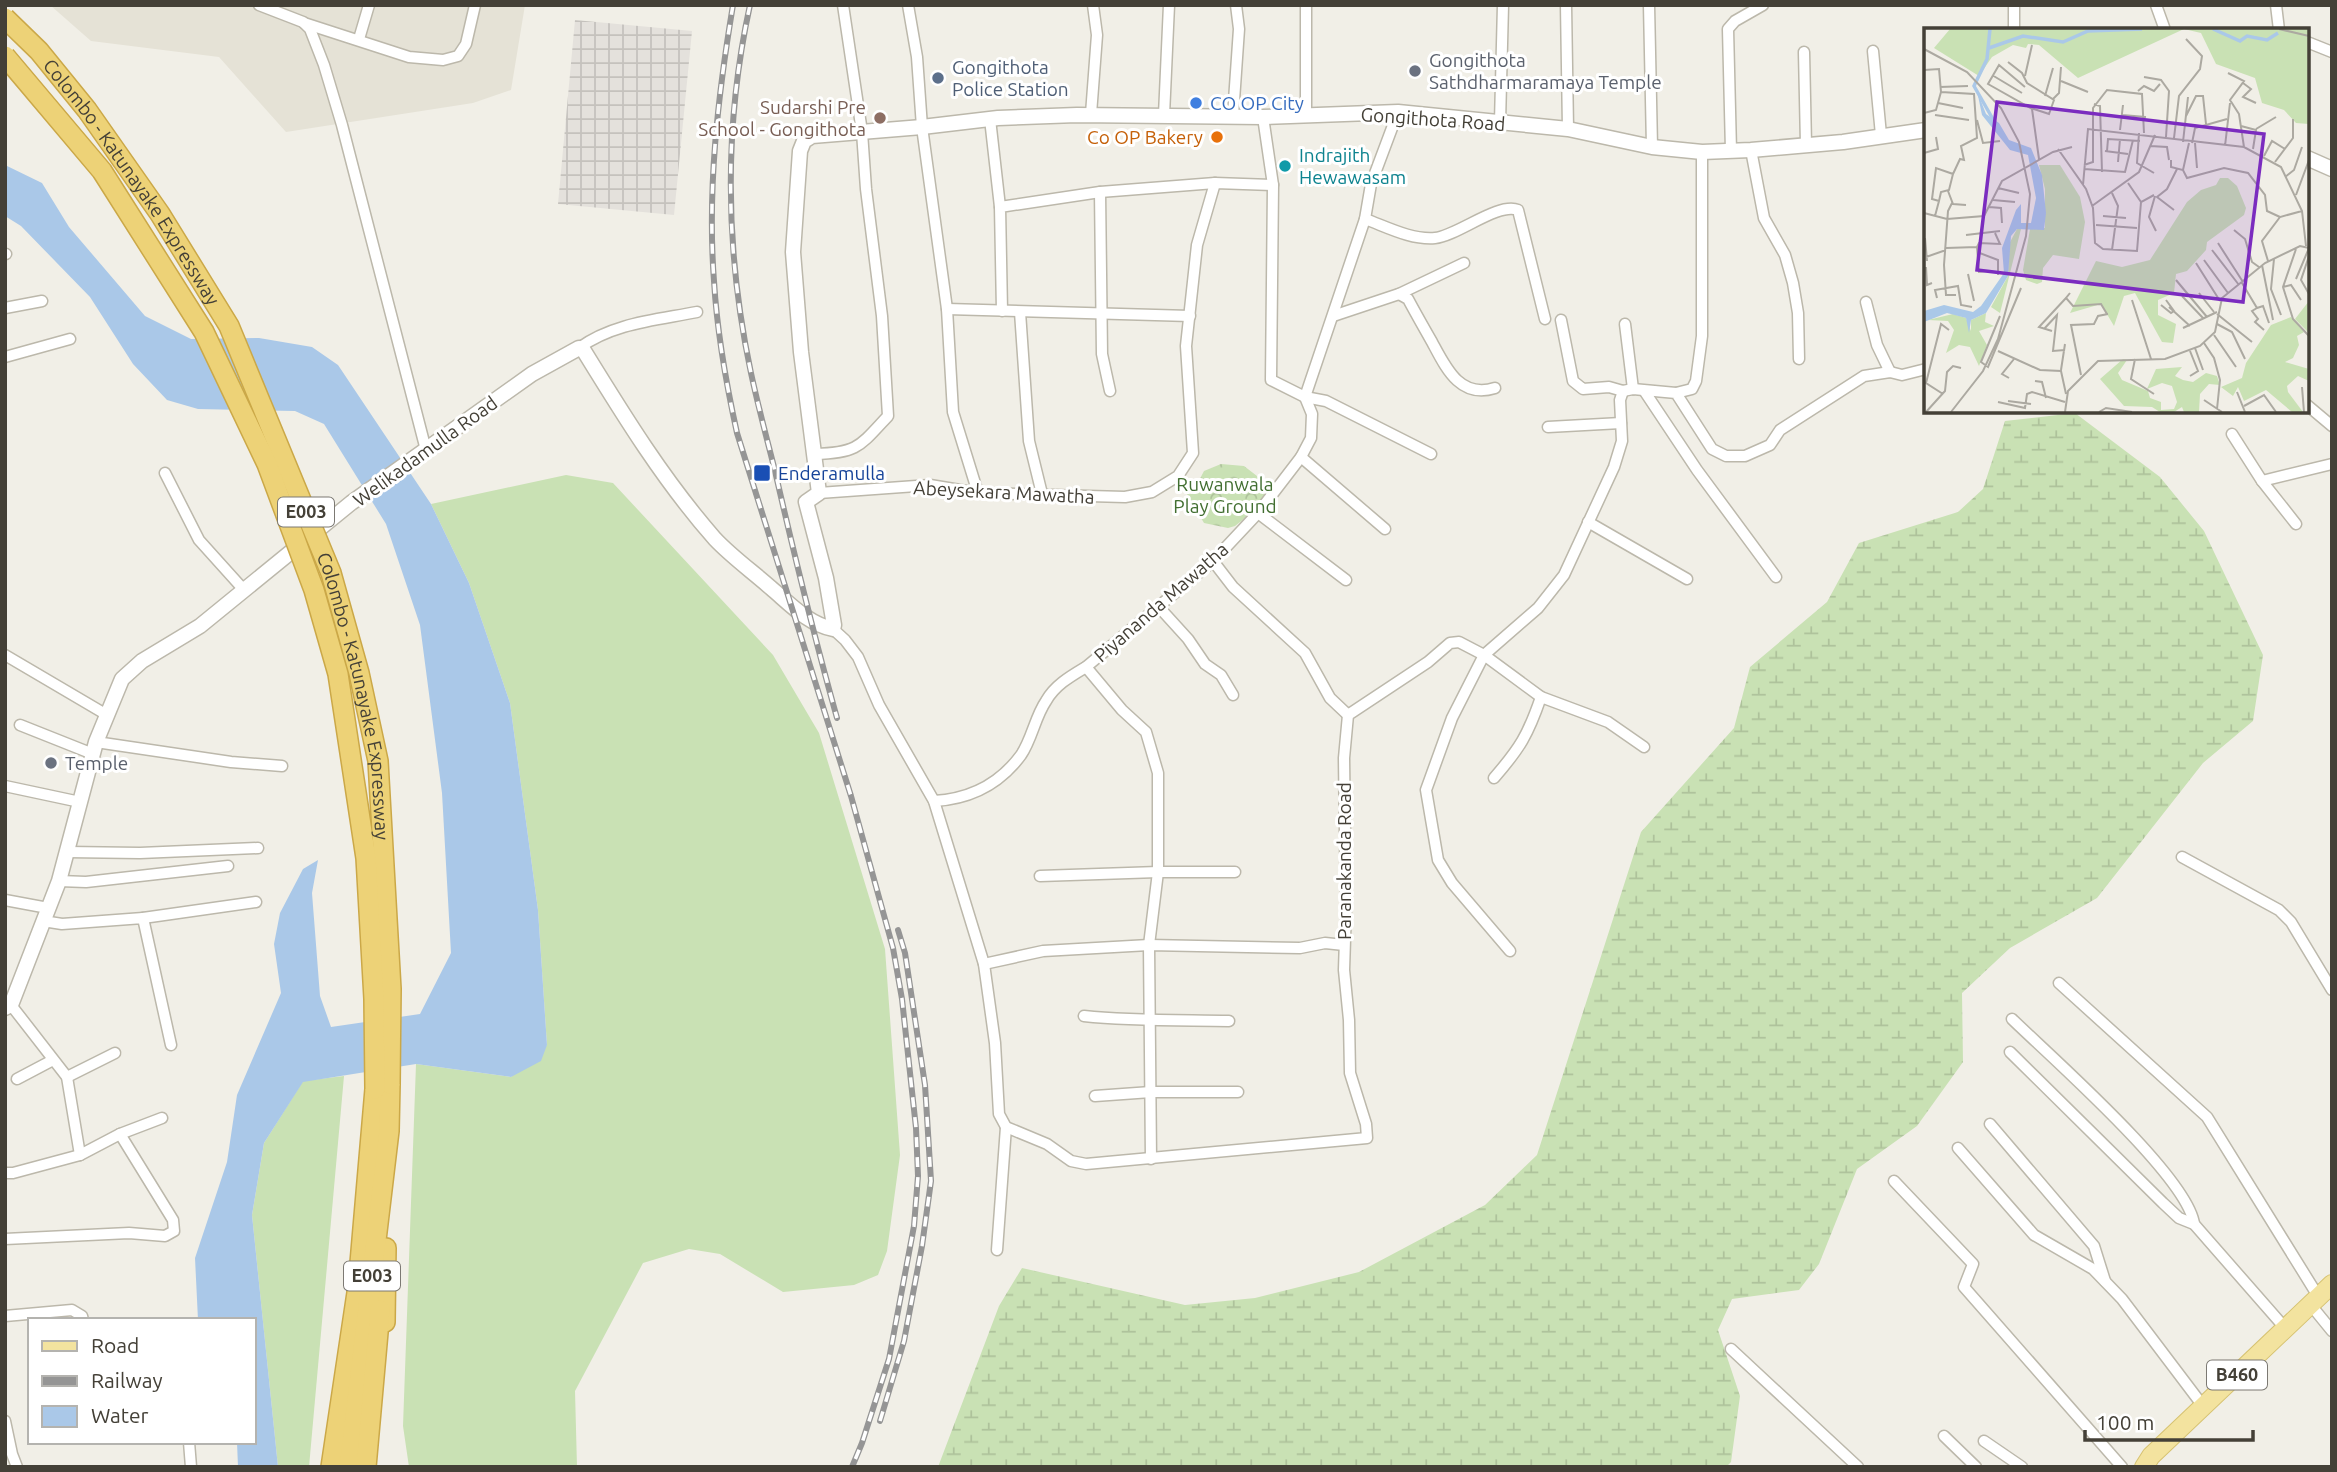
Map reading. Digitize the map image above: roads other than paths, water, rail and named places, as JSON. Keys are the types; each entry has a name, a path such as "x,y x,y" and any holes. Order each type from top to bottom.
{"highway":[{"name":"Colombo - Katunayake Expressway","path":"5,18 39,51 86,110 160,214 229,326 331,573 359,673 378,761 391,989 383,1086 358,1286 331,1467"},
{"name":"Colombo - Katunayake Expressway","path":"5,56 102,171 204,332 267,464 314,590 338,674 366,858 374,999 389,1131 349,1467"},
{"path":"375,1467 384,1376 389,1131"},
{"path":"357,1467 387,1184"},
{"path":"366,1467 386,1247"}],"main road":[{"name":"B460","path":"2144,1467 2151,1456 2320,1295"}],"street":[{"path":"259,5 276,8 303,22 409,57 443,60 458,56 466,44 475,5"},
{"path":"359,40 369,5"},
{"path":"832,629 834,625 826,578 806,502 818,494 815,454 835,453 859,447 888,416 882,316 866,190 862,132 843,5"},
{"path":"908,5 917,57 922,127 947,309 953,412 978,493"},
{"path":"1091,114 1097,35 1093,5"},
{"path":"1164,115 1169,5"},
{"path":"1233,115 1239,29 1236,5"},
{"path":"1306,5 1306,114"},
{"path":"1500,122 1503,5"},
{"path":"1566,5 1568,129"},
{"path":"1649,5 1652,146"},
{"path":"1731,151 1728,29 1735,20 1763,5"},
{"path":"2014,5 2014,28"},
{"path":"2156,5 2164,28"},
{"path":"2276,5 2279,28"},
{"path":"303,22 310,29 324,65 342,125 426,450"},
{"path":"2309,44 2332,52"},
{"path":"1873,51 1881,135"},
{"path":"1804,52 1807,145"},
{"name":"Gongithota Road","path":"815,454 801,352 793,252 800,151 804,141 812,136 989,119 1091,114 1263,117 1398,113 1568,129 1652,146 1702,152 1807,145 1924,130"},
{"name":"Piyananda Mawatha","path":"934,801 955,800 981,791 1000,776 1021,754 1046,700 1064,681 1086,667 1213,561 1258,513 1301,457 1311,438 1312,414 1305,397 1365,219 1371,184 1398,113"},
{"path":"1263,117 1273,185 1271,380 1305,397 1326,401 1431,454"},
{"path":"989,119 1000,207 1002,312"},
{"path":"1751,150 1764,218 1785,255 1793,283 1798,313 1799,359"},
{"path":"1561,320 1573,381 1583,389 1609,387 1676,393 1692,389 1696,381 1702,336 1702,152"},
{"path":"2309,160 2332,169"},
{"path":"1000,207 1100,192 1215,183 1273,185"},
{"name":"Abeysekara Mawatha","path":"818,494 930,485 978,493 1125,497 1152,492 1178,476 1194,453 1186,346 1197,245 1215,183"},
{"path":"1100,192 1102,354 1110,391"},
{"path":"1365,219 1415,237 1437,238 1497,212 1512,208 1518,210 1545,319"},
{"path":"1333,316 1399,294 1464,263"},
{"path":"1399,294 1408,299 1449,374 1465,386 1484,392 1495,388"},
{"path":"5,308 42,301"},
{"path":"1866,302 1877,345 1889,372"},
{"path":"947,309 1189,316"},
{"name":"Welikadamulla Road","path":"8,1007 59,881 95,748 122,679 142,661 200,626 351,503 532,374 594,337 629,325 697,312"},
{"path":"1020,312 1029,440 1042,494"},
{"path":"1510,951 1452,883 1438,860 1426,790 1452,718 1484,655 1538,608 1564,575 1614,467 1622,441 1620,400 1628,390 1625,324"},
{"path":"5,357 69,339"},
{"path":"579,348 584,351 642,444 687,505 718,541 800,612 821,626 832,629 845,640 858,657 879,705 934,801 984,964 995,1043 999,1114 1006,1127 997,1250"},
{"path":"1676,393 1712,449 1726,456 1745,456 1770,445 1780,430 1864,376 1889,372 1902,375 1924,370"},
{"path":"1646,392 1697,470 1776,577"},
{"path":"2309,407 2332,426"},
{"path":"1548,427 1621,423"},
{"path":"2232,434 2262,481 2295,524"},
{"path":"1301,457 1385,529"},
{"path":"2262,481 2332,464"},
{"path":"165,473 199,540 244,590"},
{"path":"1258,513 1346,580"},
{"path":"1588,522 1688,579"},
{"path":"1213,561 1233,587 1305,653 1330,698 1348,715 1428,662 1450,643 1459,642 1484,655 1541,697 1608,722 1644,747"},
{"path":"1158,606 1188,639 1205,664 1221,675 1233,695"},
{"path":"5,655 107,715"},
{"path":"1006,1127 1047,1144 1071,1161 1086,1164 1151,1158 1149,945 1158,872 1158,773 1146,732 1122,710 1086,667"},
{"path":"1493,778 1518,751 1531,729 1541,697"},
{"name":"Paranakanda Road","path":"1151,1158 1367,1138 1366,1124 1350,1073 1344,945 1345,758 1348,715"},
{"path":"20,725 95,748 282,766"},
{"path":"5,786 80,802"},
{"path":"67,852 140,853 258,848"},
{"path":"2182,857 2279,910 2291,922 2332,990"},
{"path":"59,881 86,882 228,866"},
{"path":"1040,876 1235,872"},
{"path":"5,900 62,924 143,918 256,902"},
{"path":"143,918 171,1045"},
{"path":"984,964 1043,950 1149,945 1300,948 1325,943 1344,945"},
{"path":"2059,983 2207,1117 2320,1295 2332,1331"},
{"path":"8,1007 67,1077 80,1155"},
{"path":"1084,1016 1125,1021 1229,1021"},
{"path":"2012,1019 2137,1140 2173,1184 2192,1213 2194,1224"},
{"path":"2010,1052 2179,1218 2194,1224 2286,1328"},
{"path":"67,1077 115,1053"},
{"path":"17,1079 53,1059"},
{"path":"1095,1096 1151,1092 1238,1092"},
{"path":"5,1173 80,1155 120,1134 162,1118"},
{"path":"1990,1125 2094,1246 2105,1282"},
{"path":"5,1239 129,1233 165,1236 174,1231 173,1220 120,1134"},
{"path":"1958,1147 2034,1235 2093,1269 2122,1299 2203,1406"},
{"path":"1894,1181 1973,1264 1964,1287 2122,1467"},
{"path":"5,1317 72,1310 82,1318"},
{"path":"1731,1349 1858,1467"},
{"path":"5,1420 17,1467"},
{"path":"1944,1436 1976,1467"},
{"path":"1983,1441 2022,1467"},
{"path":"189,1444 191,1467"}],"water":[{"path":"5,165 42,183 69,227 145,316 191,339 259,338 312,347 338,365 431,504 469,583 510,703 538,910 547,1045 541,1061 511,1077 416,1064 303,1082 264,1143 252,1215 278,1467 238,1467 237,1444 256,1444 256,1318 198,1318 195,1258 227,1162 237,1095 281,993 274,944 280,913 303,869 318,860 312,893 320,996 331,1027 420,1014 451,953 442,793 420,625 386,524 324,424 295,411 198,409 167,400 133,364 90,297 21,226 5,216"}],"railway":[{"path":"733,5 713,177 712,246 722,357 737,433 851,796 893,948 902,999 916,1128 918,1176 914,1226 889,1359 852,1467"},
{"path":"750,5 741,51 732,143 732,235 736,281 754,385 804,595 837,718"},
{"path":"880,1421 904,1341 931,1181 925,1085 905,953 898,930"}],"place":[{"name":"Gongithota Sathdharmaramaya Temple","path":"1415,71"},
{"name":"Gongithota Police Station","path":"938,78"},
{"name":"CO OP City","path":"1196,103"},
{"name":"Sudarshi Pre School - Gongithota","path":"880,118"},
{"name":"Co OP Bakery","path":"1217,137"},
{"name":"Indrajith Hewawasam","path":"1285,166"},
{"name":"Enderamulla","path":"762,473"},
{"name":"Temple","path":"51,763"}],"park label":[{"name":"Ruwanwala Play Ground","path":"1225,495"}]}
